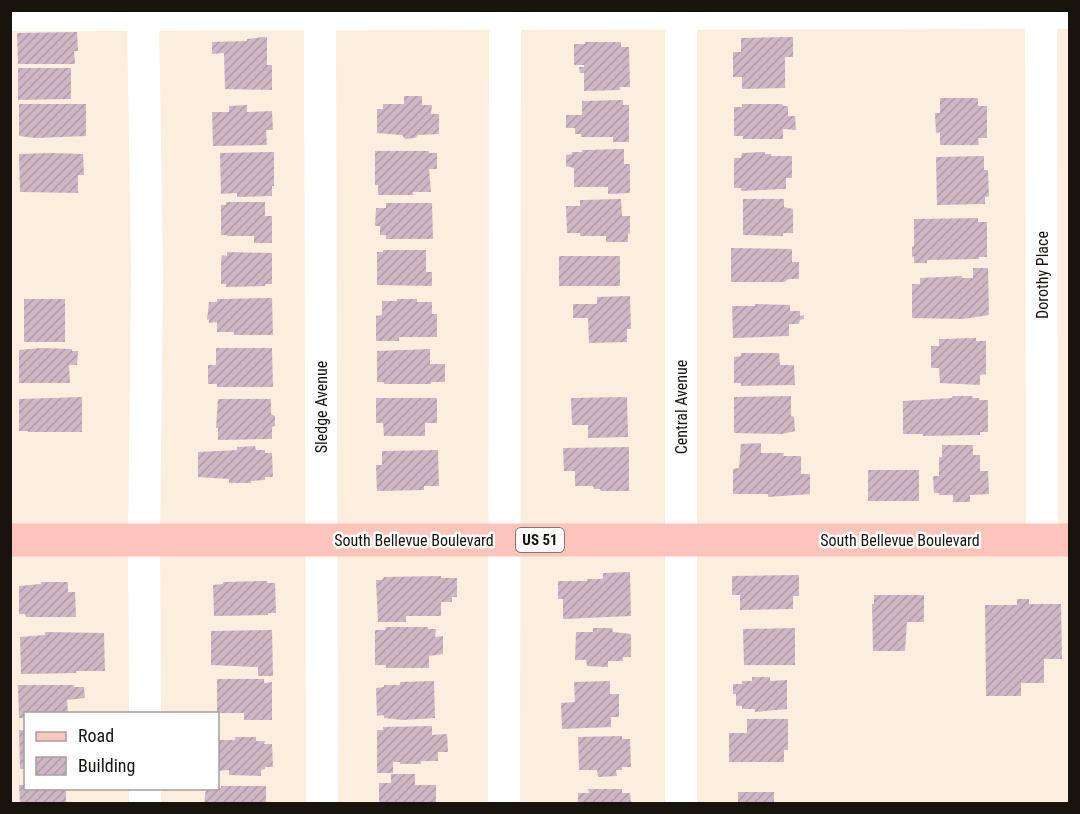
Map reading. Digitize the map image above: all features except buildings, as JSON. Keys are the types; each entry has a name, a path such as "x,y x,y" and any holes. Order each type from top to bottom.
{"main road":[{"name":"South Bellevue Boulevard","path":"10,540 1056,540"}],"street":[{"path":"10,15 320,12 505,15 1050,12"},
{"name":"Sledge Avenue","path":"320,12 322,804"},
{"name":"Dorothy Place","path":"1050,12 1056,540"},
{"name":"Central Avenue","path":"681,13 681,804"},
{"path":"143,15 147,264 145,712"},
{"path":"504,804 505,15"}]}
